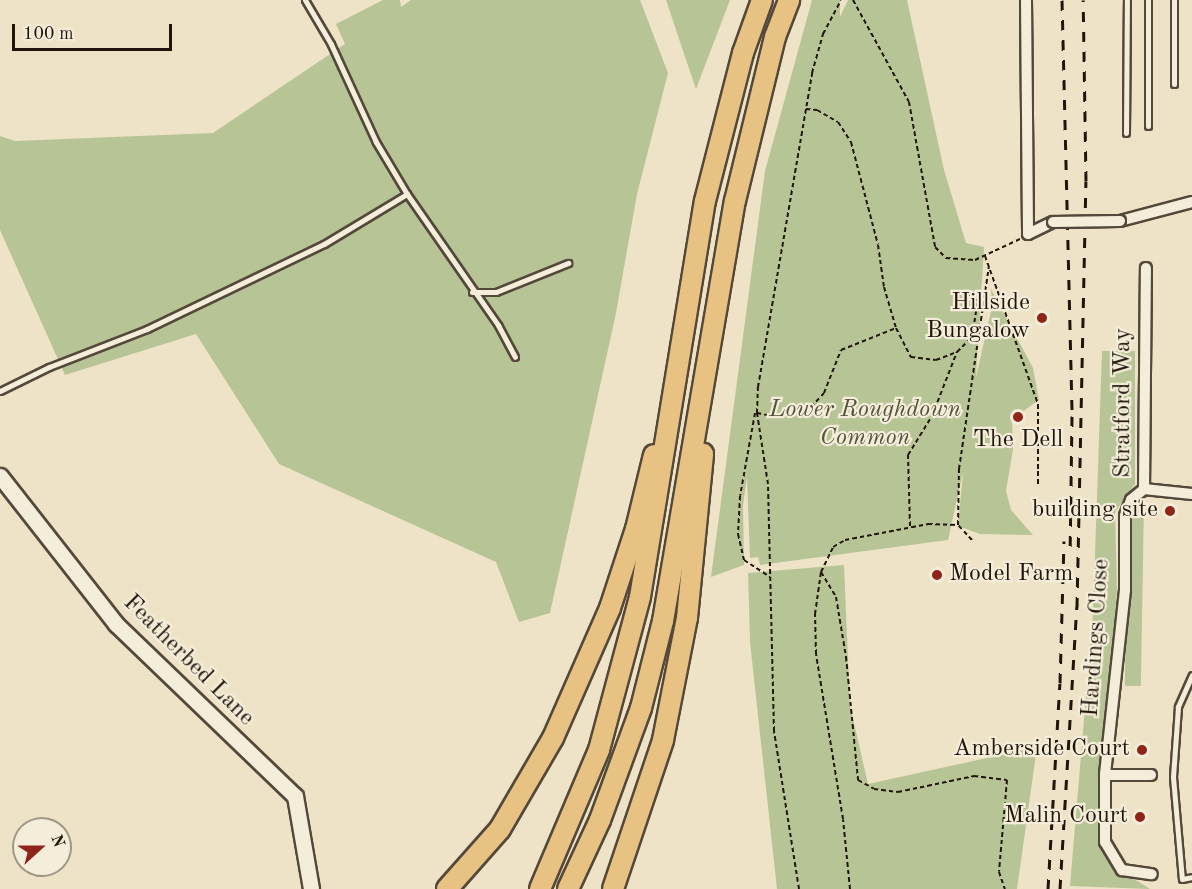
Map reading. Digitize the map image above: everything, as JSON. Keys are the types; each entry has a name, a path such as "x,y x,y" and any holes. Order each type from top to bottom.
{"highway":[{"path":"540,889 598,750 615,694 646,565 705,201 743,53 762,0"},
{"path":"568,889 600,820 640,708 663,621 735,201 772,48 789,0"},
{"path":"447,889 500,829 553,738 583,674 636,529 661,424 675,384"},
{"path":"613,889 663,740 687,618 706,422 703,386"}],"street":[{"path":"1026,0 1028,234 1053,222 1120,221 1192,202"},
{"name":"Stratford Way","path":"1146,268 1144,489 1192,494"},
{"name":"Featherbed Lane","path":"0,476 116,624 295,796 311,889"},
{"name":"Hardings Close","path":"1144,489 1131,500 1125,516 1125,590 1105,775 1105,842 1122,870 1152,874"},
{"path":"1105,775 1151,775"}],"lane":[{"path":"305,0 331,44 376,142 407,194 472,292 498,325 515,357"},
{"path":"1126,133 1127,0"},
{"path":"1148,0 1148,126"},
{"path":"1174,0 1174,84"},
{"path":"0,391 49,367 147,329 324,244 407,194"},
{"path":"472,292 496,292 568,263"},
{"path":"1192,675 1178,708 1173,777 1182,879 1192,877"}],"path":[{"path":"770,577 744,560 738,534 740,496 756,413 764,349 806,109 823,34 841,0"},
{"path":"853,0 909,102 935,246 946,258 975,260 1028,234"},
{"path":"806,109 817,110 838,122 851,142 896,328 911,357 936,360 957,352"},
{"path":"985,256 1038,404 1038,485"},
{"path":"972,540 958,525 969,386 989,267"},
{"path":"910,526 908,455 932,416 957,352 972,337 978,301 968,294"},
{"path":"756,413 777,417 811,407 824,393 841,350 896,328"},
{"path":"756,413 768,484 774,731 799,889"},
{"path":"850,889 843,819 816,654 815,614 822,572 832,547 845,540 910,526 958,525"},
{"path":"822,572 836,597 846,657 858,780 874,789 898,792 974,776 1006,780 999,872 1005,889"}],"green space":[{"path":"383,0 400,0 401,7 411,0 640,0 668,73 637,194 616,313 550,613 519,622 496,562 279,464 196,334 65,375 0,230 0,136 15,141 213,133 345,44 336,24"},
{"path":"666,0 730,0 696,89 681,45"},
{"name":"Lower Roughdown Common","path":"812,0 840,0 840,17 848,0 907,0 944,170 966,243 984,247 976,377 992,307 991,289 1033,368 1039,400 1012,419 1013,449 1006,491 1011,510 1033,535 980,534 958,526 963,472 948,540 760,565 758,557 750,558 747,477 743,505 744,565 711,577 765,171"},
{"path":"1102,351 1135,351 1135,484 1115,512 1117,589 1101,841 1115,867 1150,889 1070,886 1093,613"},
{"path":"1128,505 1144,505 1141,686 1125,686"},
{"path":"844,565 850,706 868,784 1037,747 1017,889 777,889 750,642 748,573"}],"railway":[{"path":"1062,0 1072,416 1070,552"},
{"path":"1060,889 1077,607 1086,181 1083,0"},
{"path":"1048,889 1060,683 1064,541"}],"place":[{"name":"Hillside Bungalow","path":"1042,318"},
{"name":"The Dell","path":"1018,417"},
{"name":"building site","path":"1170,511"},
{"name":"Model Farm","path":"937,575"},
{"name":"Amberside Court","path":"1142,750"},
{"name":"Malin Court","path":"1140,817"}]}
